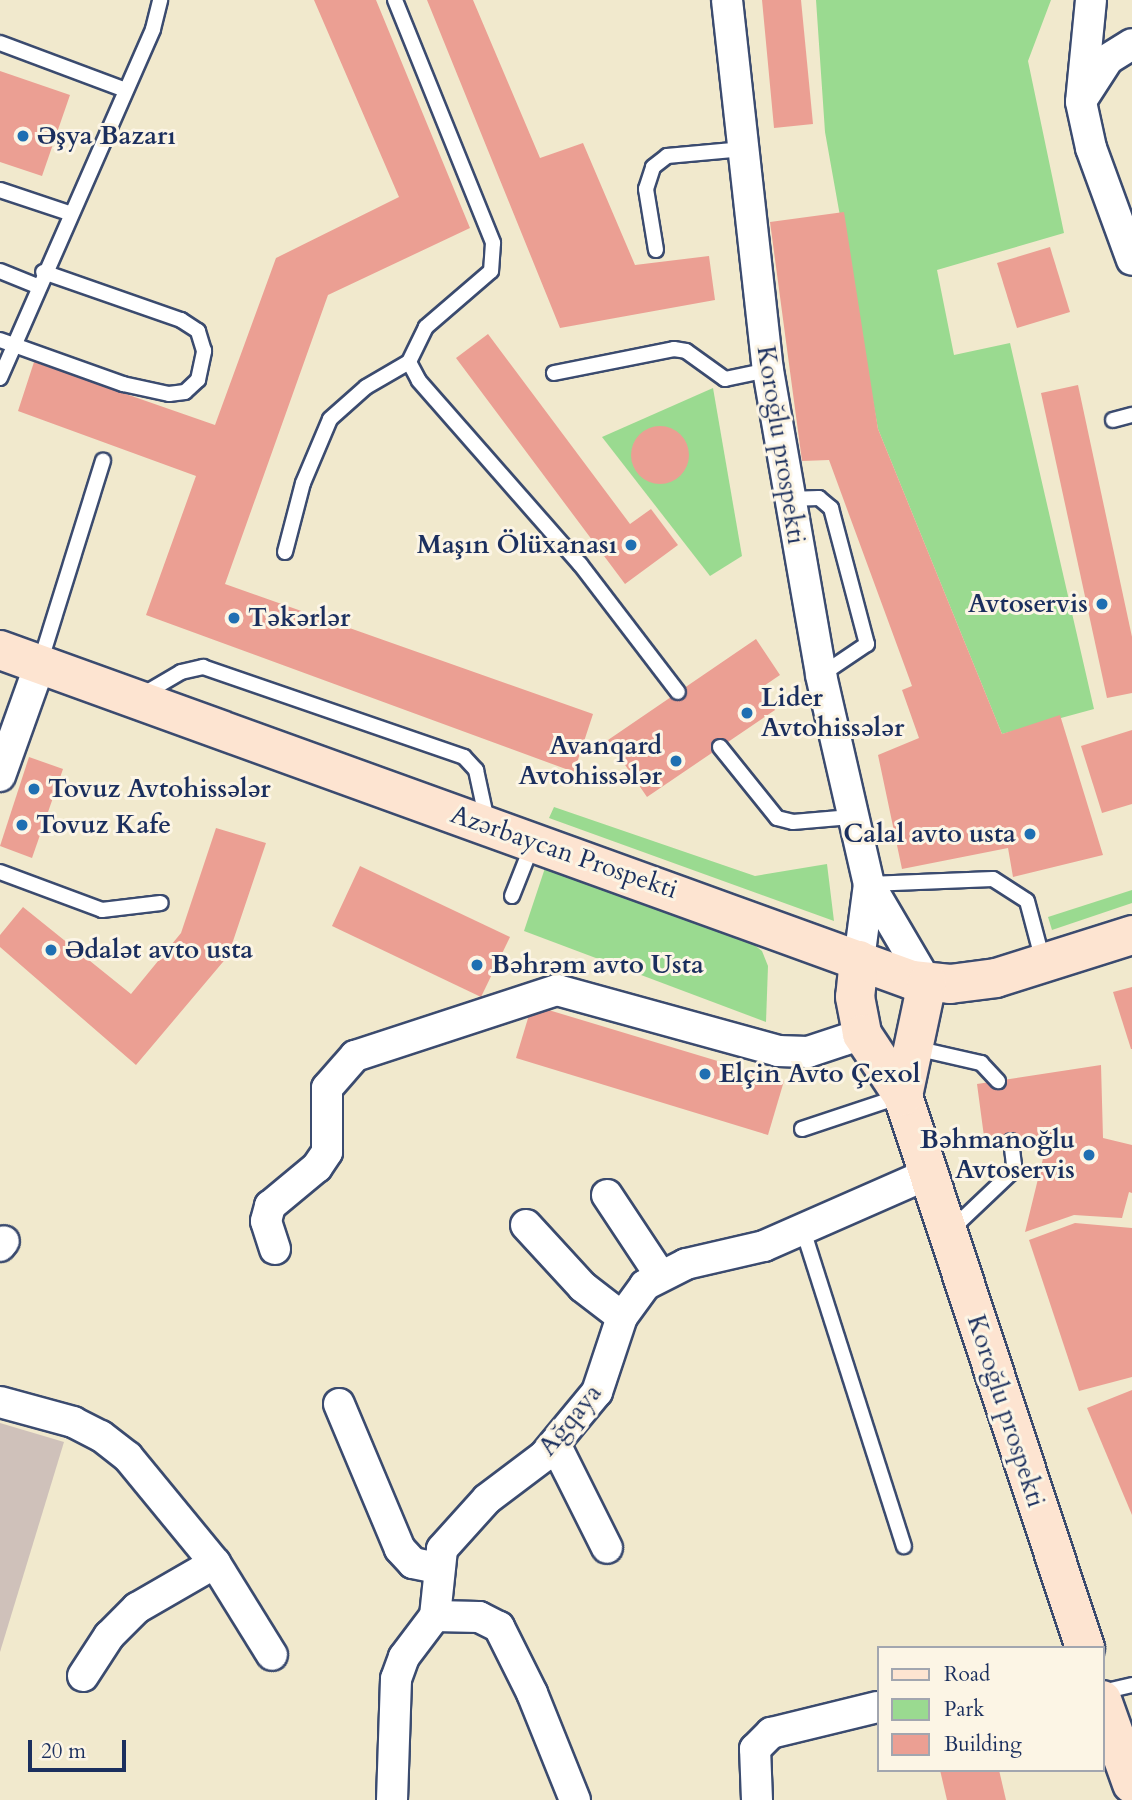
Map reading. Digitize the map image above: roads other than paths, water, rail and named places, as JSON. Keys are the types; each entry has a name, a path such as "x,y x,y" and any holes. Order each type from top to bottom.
{"street":[{"name":"Koroğlu prospekti","path":"727,0 768,370 787,499 851,817 869,884"},
{"path":"1091,0 1081,102 1091,148 1132,260"},
{"path":"1081,102 1108,58 1132,44"},
{"name":"Azərbaycan Prospekti","path":"0,650 859,960 927,982 996,978 1044,966 1132,935"},
{"path":"0,776 40,664"},
{"path":"869,884 855,997 862,1034 903,1096"},
{"path":"869,884 927,982 903,1096"},
{"path":"275,1249 265,1221 270,1206 317,1167 327,1152 327,1088 355,1056 557,990 778,1051 808,1052 862,1034"},
{"name":"Koroğlu prospekti","path":"903,1096 1083,1646"},
{"name":"Ağqaya","path":"435,1616 437,1568 442,1549 487,1499 555,1444 597,1392 622,1317 645,1285 686,1264 764,1247 803,1230 820,1218 928,1174"},
{"path":"607,1195 660,1275"},
{"path":"526,1226 583,1287 622,1317"},
{"path":"0,1402 73,1422 101,1436 128,1457 215,1563 272,1654"},
{"path":"339,1404 400,1549 413,1563 437,1568"},
{"path":"555,1444 607,1548"},
{"path":"83,1676 108,1636 137,1608 215,1563"},
{"path":"392,1800 396,1679 404,1657 435,1616 479,1618 499,1627 532,1693 575,1800"},
{"path":"1104,1706 1132,1783"},
{"path":"757,1800 755,1749 771,1732 876,1707"}],"lane":[{"path":"0,378 6,342 37,286 123,89 153,29 160,0"},
{"path":"285,552 303,483 330,419 366,387 409,362 426,327 491,271 493,243 395,0"},
{"path":"0,43 123,89"},
{"path":"656,250 646,189 653,167 667,156 744,149"},
{"path":"0,190 69,213"},
{"path":"0,271 37,286"},
{"path":"6,342 123,384 169,394 185,392 198,380 204,351 198,331 181,320 43,272"},
{"path":"554,373 674,349 686,351 725,379 768,370"},
{"path":"409,362 419,381 580,564 678,692"},
{"path":"1113,420 1132,415"},
{"path":"40,664 103,461"},
{"path":"787,499 819,498 831,508 867,644 821,675"},
{"path":"137,698 181,672 202,667 464,757 476,770 488,825"},
{"path":"720,747 777,818 793,822 851,817"},
{"path":"512,896 534,841"},
{"path":"0,872 102,909 161,903"},
{"path":"869,884 993,879 1013,888 1027,901 1044,966"},
{"path":"913,1047 981,1063 998,1081"},
{"path":"802,1129 903,1096"},
{"path":"948,1233 1010,1174 1014,1165 1011,1141"},
{"path":"803,1230 904,1546"},
{"path":"1104,1692 1132,1685"}],"place":[{"name":"Əşya Bazarı","path":"23,136"},
{"name":"Maşın Ölüxanası","path":"631,545"},
{"name":"Avtoservis","path":"1102,604"},
{"name":"Təkərlər","path":"234,618"},
{"name":"Lider Avtohissələr","path":"747,713"},
{"name":"Avanqard Avtohissələr","path":"676,761"},
{"name":"Tovuz Avtohissələr","path":"34,789"},
{"name":"Tovuz Kafe","path":"22,825"},
{"name":"Calal avto usta","path":"1030,834"},
{"name":"Ədalət avto usta","path":"51,950"},
{"name":"Bəhrəm avto Usta","path":"477,965"},
{"name":"Elçin Avto Çexol","path":"705,1074"},
{"name":"Bəhmanoğlu Avtoservis","path":"1089,1155"}]}
